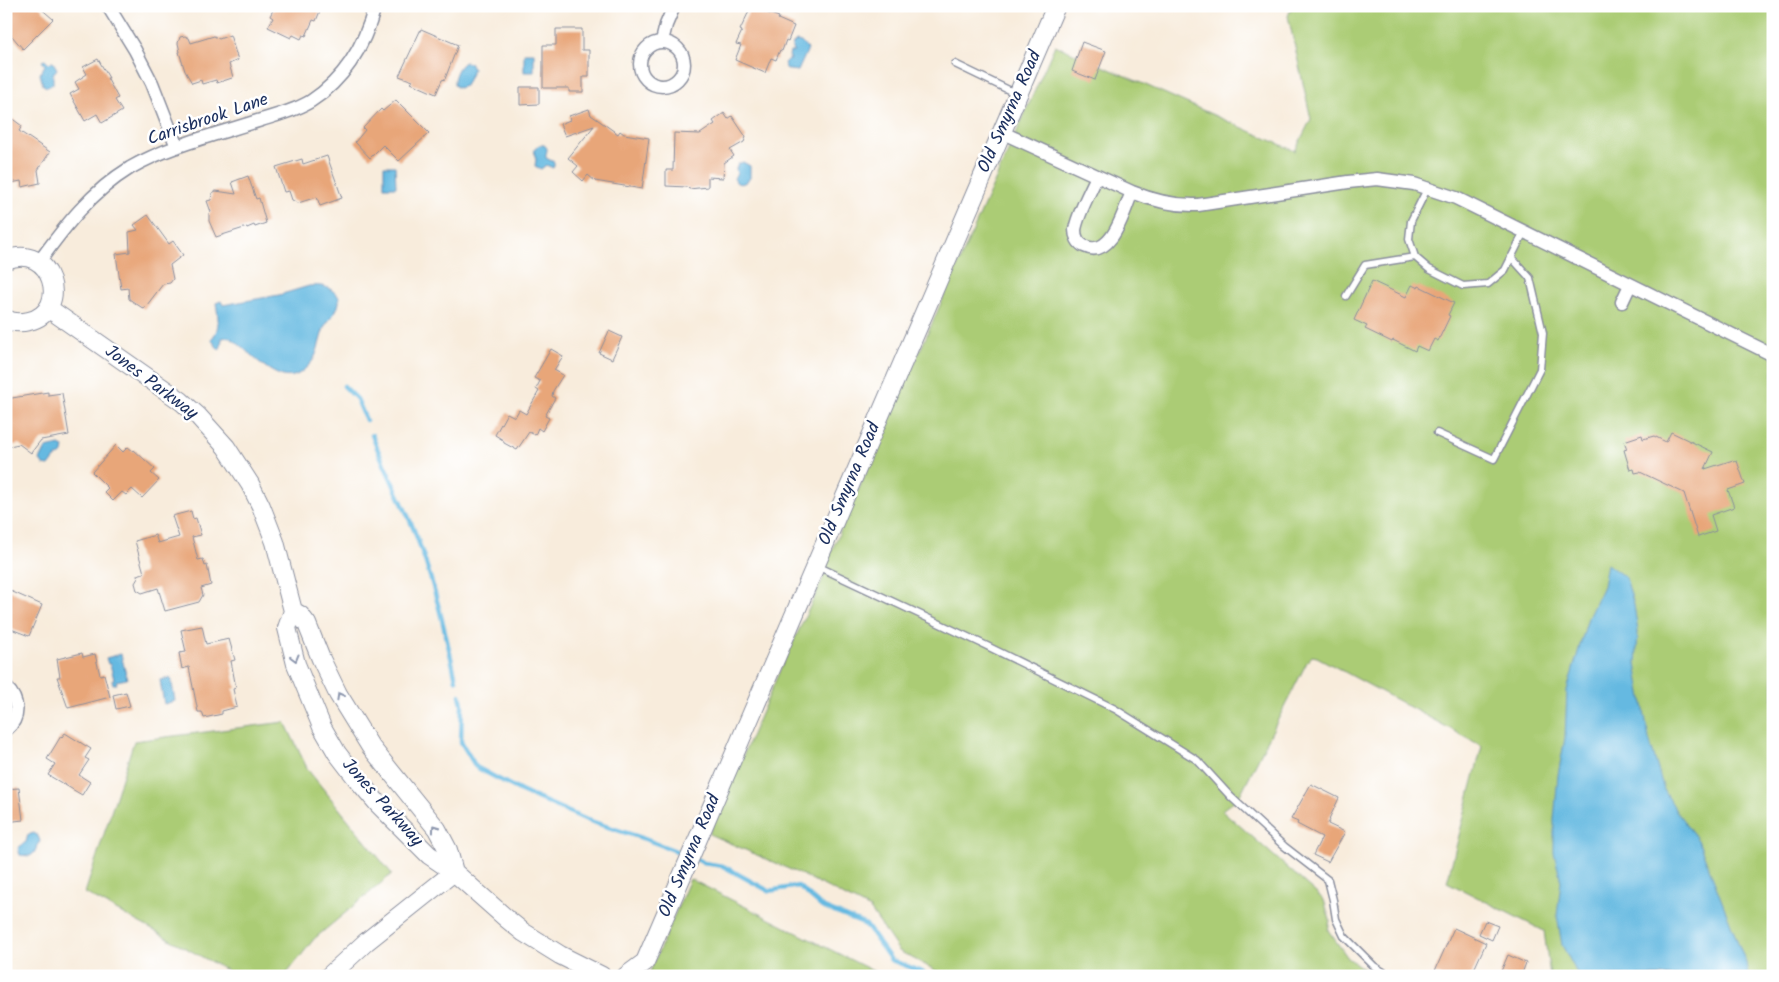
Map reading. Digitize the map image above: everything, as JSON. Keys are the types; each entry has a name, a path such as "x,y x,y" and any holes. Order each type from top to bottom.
{"street":[{"path":"108,6 135,50 152,83 177,147"},
{"name":"Carrisbrook Lane","path":"39,262 67,223 85,203 131,168 166,151 310,102 332,84 351,63 363,41 375,6"},
{"path":"662,41 674,6"},
{"name":"Old Smyrna Road","path":"628,976 645,962 1056,6"},
{"path":"1001,132 1132,192 1162,203 1186,206 1369,180 1400,181 1428,187 1456,198 1773,355"},
{"path":"1097,176 1076,226 1077,238 1085,246 1099,247 1110,241 1132,192"},
{"path":"6,260 24,256 34,259 50,274 53,285 53,296 48,308 41,315 32,320 21,322 6,319"},
{"path":"1622,302 1630,284"},
{"name":"Jones Parkway","path":"48,308 181,401 198,416 226,447 250,484 275,542 293,612 288,628 296,664 322,727 357,780 429,855 454,872 507,920 560,955 602,976"},
{"name":"Jones Parkway","path":"293,612 300,616 307,624 338,694 370,746 437,830 448,850 454,872"},
{"path":"6,687 12,693 18,710 16,718 6,730"},
{"path":"329,976 366,942 454,872"}],"lane":[{"path":"955,64 1018,94"},
{"path":"1428,187 1411,221 1409,239 1415,257 1429,269 1463,286 1488,284 1505,270 1524,232"},
{"path":"1346,296 1365,265 1415,257"},
{"path":"1437,433 1494,459 1540,369 1543,333 1530,278 1511,257"},
{"path":"816,565 1115,709 1197,760 1231,797 1284,846 1328,880 1334,900 1336,919 1344,936 1374,966 1390,976"}],"green space":[{"path":"1292,6 1773,6 1773,976 1550,976 1544,931 1447,882 1482,746 1312,656 1307,662 1239,797 1222,810 1324,900 1330,920 1328,930 1348,958 1374,976 946,976 899,951 870,909 807,877 709,834 780,670 822,581 831,552 1055,45 1295,151 1311,119 1288,16"},
{"path":"285,722 308,770 392,874 314,939 285,976 237,976 85,893 134,741"},
{"path":"690,879 883,976 648,976"}],"water":[{"path":"796,41 801,42 808,49 798,71 789,70 784,63 791,59 789,56 790,52 794,52 792,45"},
{"path":"524,53 534,53 534,72 524,72"},
{"path":"45,60 48,63 53,62 57,69 53,74 53,84 47,87 43,85 40,74 45,65 42,61"},
{"path":"465,62 470,63 473,69 465,86 458,88 454,85 455,75 460,66"},
{"path":"539,145 544,145 547,148 546,158 554,162 553,168 546,165 541,169 535,166 534,152"},
{"path":"743,162 750,166 750,178 740,184 734,178 737,174 738,164"},
{"path":"384,166 395,166 396,187 384,187"},
{"path":"309,286 329,288 339,297 339,303 326,324 315,356 310,364 300,373 282,376 272,372 229,337 222,338 219,350 211,339 218,327 216,303 221,301 223,305 279,295"},
{"path":"59,445 64,447 63,453 55,458 49,466 43,465 40,460 46,448"},
{"path":"1607,564 1626,578 1634,605 1638,632 1636,664 1649,739 1664,790 1679,815 1698,840 1746,963 1748,976 1581,976 1577,973 1562,945 1557,916 1561,881 1554,853 1554,820 1558,775 1565,738 1567,690 1588,618 1603,586"},
{"path":"121,654 127,679 116,681 117,684 113,684 112,680 114,679 110,664 108,664 106,658"},
{"path":"171,678 175,701 164,704 160,680"},
{"path":"34,833 40,841 34,853 30,856 20,855 18,848 26,842 28,835"}],"building":[{"path":"6,6 38,6 53,19 23,49 6,29"},
{"path":"275,6 322,6 316,21 313,20 306,36 303,35 301,39 293,35 291,38 268,27 273,18 270,16"},
{"path":"751,7 779,17 778,19 794,26 782,51 780,50 776,60 771,58 765,73 735,60 741,45 736,44 742,31 740,30"},
{"path":"421,29 458,45 445,79 442,80 436,94 411,83 413,81 399,76"},
{"path":"556,29 582,29 582,50 589,50 589,77 583,77 583,92 569,92 569,88 543,88 543,45 556,45"},
{"path":"230,35 238,60 229,64 233,77 217,83 216,80 202,84 201,80 192,83 185,71 179,52 178,43 180,37 185,36 189,38 191,43 214,36 219,39"},
{"path":"1082,42 1106,51 1095,80 1072,71"},
{"path":"98,59 109,78 107,78 118,98 115,100 122,111 102,123 97,114 85,121 70,94 79,89 75,82 87,74 83,67"},
{"path":"520,87 539,87 539,104 520,105"},
{"path":"396,100 429,133 399,161 383,145 370,158 355,142 365,130 363,128 381,109 383,111"},
{"path":"589,109 591,115 618,134 620,131 624,134 649,138 642,189 595,181 588,175 583,181 573,172 578,166 568,158 594,126 565,136 560,124 570,120 569,116"},
{"path":"724,113 728,119 732,116 746,137 744,142 730,150 734,156 724,163 723,178 708,177 708,187 689,189 687,187 666,186 666,170 673,170 674,133 700,134 715,124 713,121"},
{"path":"6,114 22,126 19,131 50,152 38,170 40,183 22,187 21,181 6,184"},
{"path":"327,156 342,198 320,206 317,197 298,203 292,200 289,191 284,192 276,167 302,159 303,164"},
{"path":"248,176 256,199 259,198 266,223 216,237 209,221 209,213 211,212 207,201 211,200 212,193 216,191 236,194 232,182"},
{"path":"148,215 169,244 173,241 183,255 170,265 173,279 170,283 163,284 144,309 129,299 128,288 121,289 116,254 130,252 129,232 138,230 134,225"},
{"path":"1372,281 1406,297 1412,285 1418,288 1419,286 1454,303 1438,341 1434,339 1428,351 1417,346 1415,351 1393,340 1392,342 1365,329 1367,326 1354,320"},
{"path":"609,331 622,337 612,359 599,353"},
{"path":"551,349 563,356 554,370 563,375 553,391 552,396 555,398 545,416 549,418 542,431 538,428 535,435 529,432 517,450 504,443 503,440 495,435 507,413 515,417 519,410 526,414 539,391 536,389 540,381 534,378"},
{"path":"48,392 48,395 62,393 69,435 41,440 31,453 19,444 9,446 6,430 6,399"},
{"path":"1671,432 1713,452 1705,469 1733,460 1734,462 1737,461 1745,484 1728,490 1734,507 1711,515 1716,531 1698,537 1684,493 1640,472 1635,473 1634,469 1630,470 1624,450 1627,449 1624,441 1642,435 1643,439 1654,436 1666,442"},
{"path":"116,445 123,452 128,447 134,450 155,469 151,473 159,480 142,498 132,489 126,495 122,492 113,501 104,492 108,488 92,472"},
{"path":"191,511 193,519 196,518 201,535 192,537 198,560 203,559 205,566 207,565 211,585 201,588 203,595 199,602 165,611 158,588 142,593 137,590 135,583 138,578 137,575 144,573 135,541 155,535 158,543 179,537 172,516"},
{"path":"6,589 42,605 29,636 6,627"},
{"path":"202,626 206,644 229,639 235,660 231,661 236,688 233,689 237,707 222,711 222,714 204,718 202,712 198,712 189,667 182,669 179,653 186,652 181,630"},
{"path":"82,653 83,657 95,654 100,675 104,674 110,697 68,708 57,677 60,677 57,659"},
{"path":"126,692 130,706 116,709 113,695"},
{"path":"65,733 91,749 85,758 89,760 79,775 90,782 82,795 48,775 55,764 47,759 61,736"},
{"path":"1311,784 1339,798 1328,824 1345,832 1328,862 1313,855 1322,837 1291,819"},
{"path":"19,788 23,820 6,822 6,789"},
{"path":"1485,921 1498,926 1492,940 1479,934"},
{"path":"1454,928 1486,943 1471,976 1441,976 1434,973"},
{"path":"1508,955 1526,963 1521,976 1499,976"}],"waterway":[{"path":"344,386 357,399 366,420"},
{"path":"372,435 421,548 438,604 456,680"},
{"path":"460,695 462,704 461,742 476,767 521,791 587,820 687,855"},
{"path":"694,858 704,863 723,866 769,891 798,886 822,907 866,925 891,960 928,976"}]}
